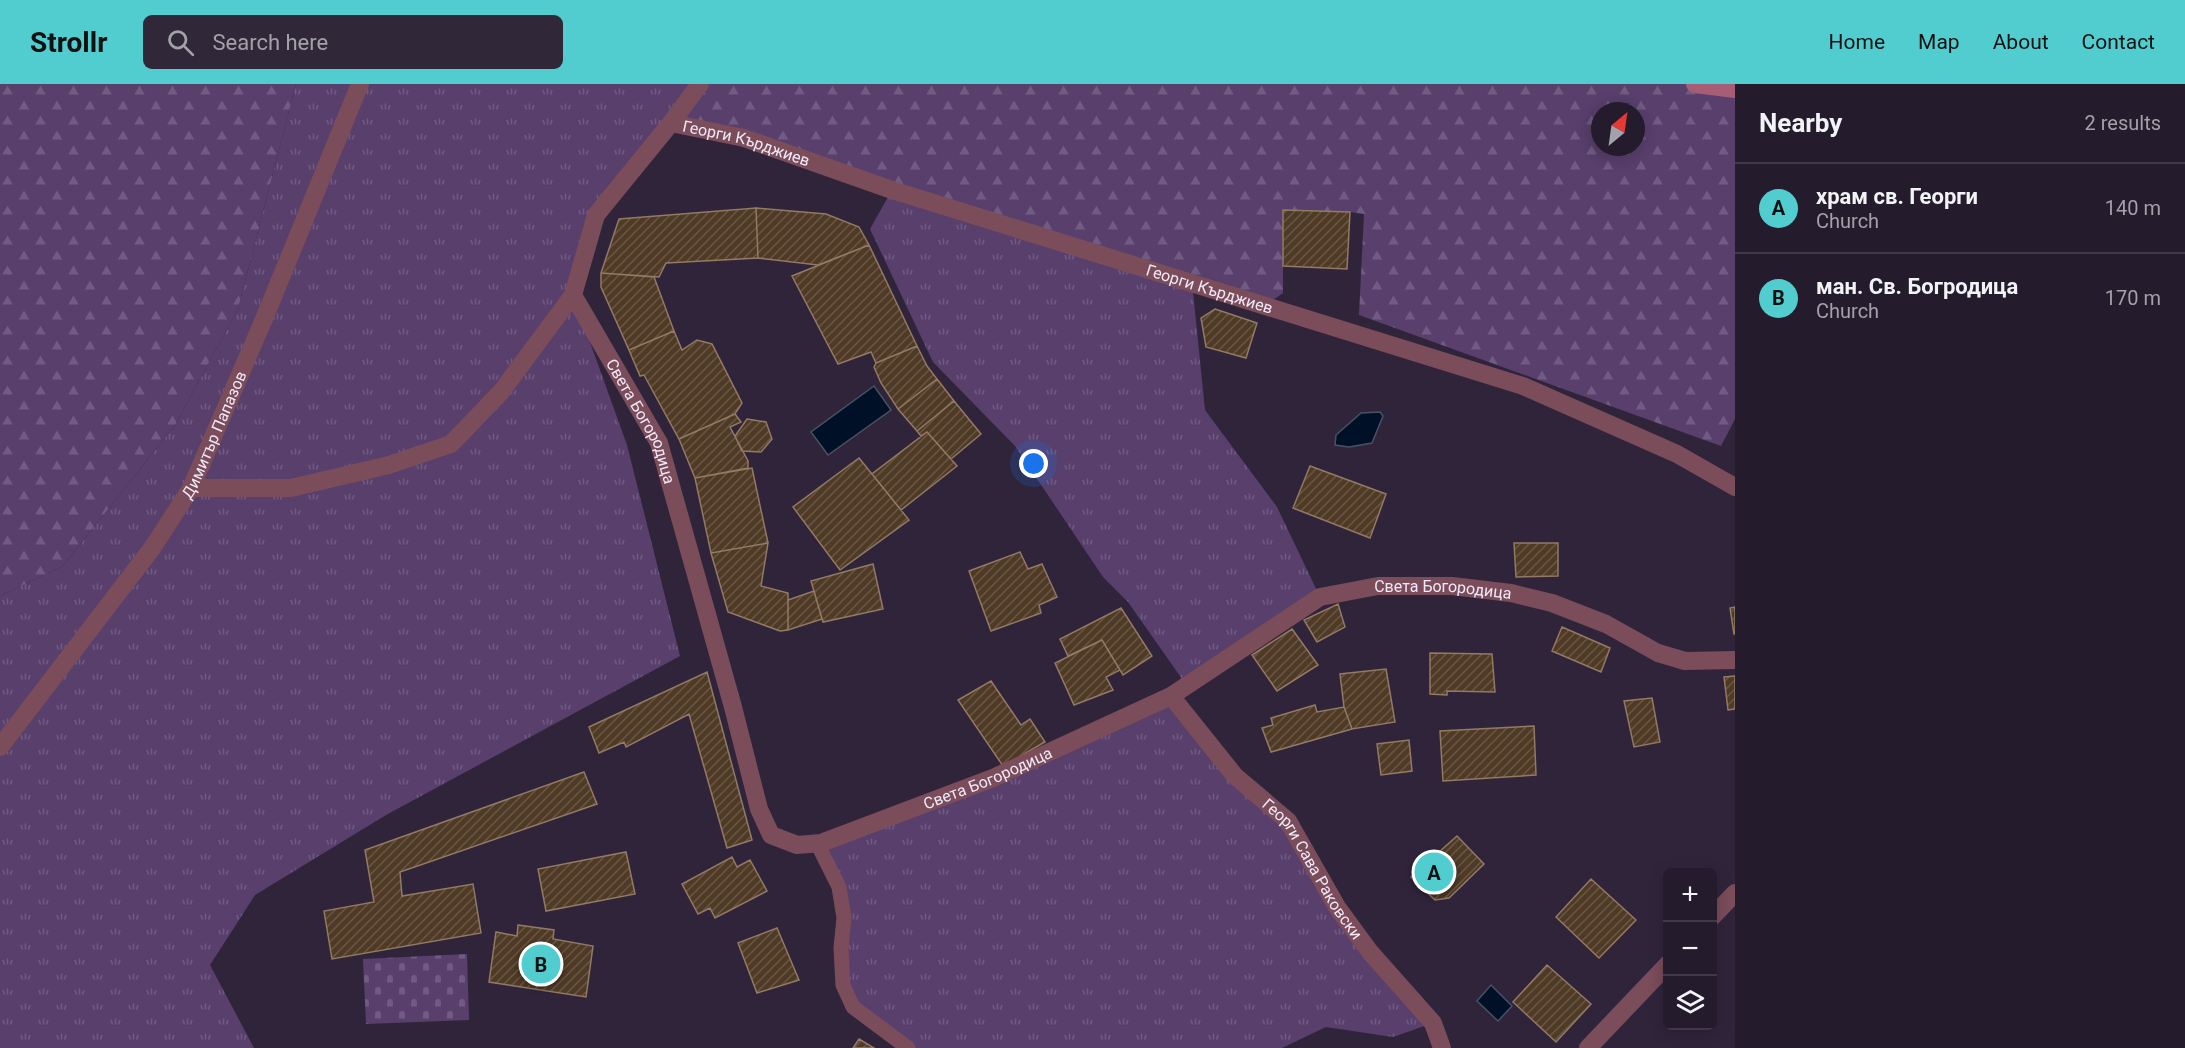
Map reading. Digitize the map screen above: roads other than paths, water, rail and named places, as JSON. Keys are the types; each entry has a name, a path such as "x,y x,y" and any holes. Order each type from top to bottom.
{"street":[{"name":"Димитър Папазов","path":"0,747 153,547 191,488 264,319 360,84"},
{"path":"191,488 291,488 389,465 451,444 501,392 573,295 596,215 700,84"},
{"path":"1695,84 1735,89"},
{"name":"Георги Кърджиев","path":"671,123 744,138 892,190 1523,386 1677,454 1735,487"},
{"name":"Света Богородица","path":"573,295 659,443 733,707 759,810 771,835 797,845 817,843 993,778 1172,696 1320,597 1378,586 1452,586 1511,594 1552,603 1606,624 1667,656 1685,661 1735,660"},
{"name":"Георги Сава Раковски","path":"1172,696 1235,776 1288,821 1337,907 1370,952 1433,1023 1443,1048"},
{"path":"1717,913 1735,893"},
{"path":"1588,1048 1663,969"}],"lane":[{"path":"817,843 839,887 844,918 841,948 843,986 854,1006 908,1048"}],"water":[{"path":"874,386 891,410 828,455 811,432"},
{"path":"1380,412 1383,416 1372,443 1349,447 1335,445 1336,435 1361,413"},
{"path":"1491,985 1512,1006 1498,1021 1477,1001"}],"place":[{"name":"храм св. Георги","path":"1434,872"},
{"name":"ман. Св. Богродица","path":"541,964"}]}
